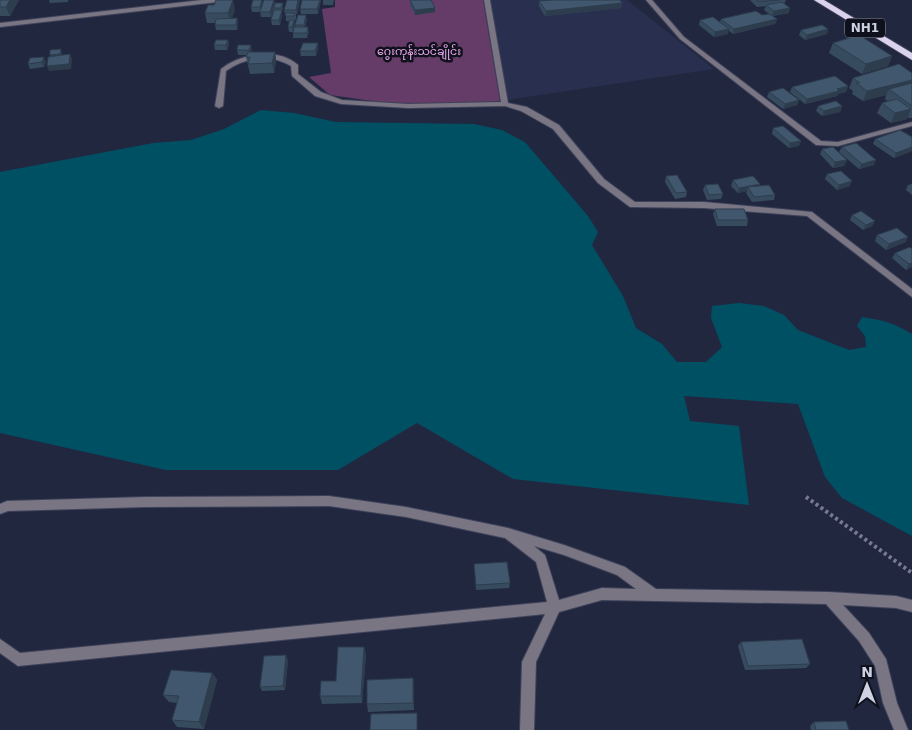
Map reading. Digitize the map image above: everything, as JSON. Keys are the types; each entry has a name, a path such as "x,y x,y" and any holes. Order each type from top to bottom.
{"highway":[{"name":"NH1","path":"818,0 912,56"}],"street":[{"path":"0,25 218,0"},
{"path":"487,0 505,104"},
{"path":"649,0 682,38 819,142 838,144 912,124"},
{"path":"219,106 223,70 238,60 264,56 287,59 295,65 294,75 304,84 318,94 341,102 408,106 505,104 524,109 556,127 600,181 633,205 704,205 809,214 912,294"},
{"path":"0,509 7,506 146,502 329,501 406,512 508,534 564,550 621,571 654,595"},
{"path":"508,534 541,559 554,607 529,662 527,730"},
{"path":"0,645 18,660 554,607 602,594 829,598 896,602 912,606"},
{"path":"829,598 864,637 881,664 890,703 901,730"}],"path":[{"path":"806,497 912,573"}],"shaded area":[{"path":"483,0 627,0 714,69 500,101"},
{"path":"261,110 294,113 336,122 474,124 502,130 525,142 588,216 598,232 592,245 623,296 636,328 662,344 677,362 706,362 722,347 711,318 712,306 739,303 764,306 784,315 798,330 849,350 866,347 865,336 857,326 862,317 888,322 912,334 912,536 842,498 825,477 798,404 684,396 690,421 739,426 749,505 513,479 417,423 338,470 166,470 0,433 0,172 153,143 191,140 224,129"}],"green space":[{"name":"ဂွေးကုန်းသင်ချိုင်း","path":"335,0 483,0 500,101 463,104 386,103 330,95 309,77 331,73 322,9 335,7"}],"building":[{"path":"0,0 10,0 6,7 0,7"},
{"path":"216,0 233,0 228,13 205,13 208,5 214,5"},
{"path":"253,0 262,0 260,7 251,7"},
{"path":"264,0 274,0 270,12 260,12"},
{"path":"287,0 298,0 296,10 284,10"},
{"path":"302,0 320,0 317,9 300,9"},
{"path":"410,0 431,0 435,8 415,10"},
{"path":"620,0 622,3 546,11 539,1"},
{"path":"756,0 779,0 759,2"},
{"path":"782,2 790,8 774,11 766,5"},
{"path":"275,3 283,3 281,8 274,8"},
{"path":"274,10 282,10 279,20 271,20"},
{"path":"756,11 762,15 769,14 777,19 734,29 721,19"},
{"path":"286,13 295,13 294,16 285,16"},
{"path":"298,15 306,15 304,25 295,25"},
{"path":"713,17 729,29 715,32 700,20"},
{"path":"237,18 236,25 215,25 216,19"},
{"path":"290,20 294,20 292,27 288,27"},
{"path":"822,25 828,29 807,35 801,30"},
{"path":"294,27 308,27 307,33 293,33"},
{"path":"859,35 892,56 866,64 833,43"},
{"path":"216,40 228,40 226,45 214,45"},
{"path":"303,43 318,43 315,51 300,51"},
{"path":"238,45 251,45 249,50 237,50"},
{"path":"61,49 60,54 50,55 50,50"},
{"path":"248,52 275,52 272,63 248,64 250,57 246,57"},
{"path":"70,54 69,64 47,66 48,57"},
{"path":"44,57 42,62 28,64 30,58"},
{"path":"899,64 912,73 912,80 867,91 856,83 860,83 853,78"},
{"path":"835,76 848,86 837,89 839,91 807,99 792,87"},
{"path":"912,83 912,106 889,89"},
{"path":"783,88 799,100 785,104 769,92"},
{"path":"897,99 911,109 895,113 882,103"},
{"path":"836,101 842,106 824,111 818,106"},
{"path":"783,126 801,141 790,143 773,128"},
{"path":"900,130 912,137 912,147 896,153 875,139"},
{"path":"856,143 876,160 862,164 842,147"},
{"path":"833,147 847,160 835,162 822,149"},
{"path":"841,171 852,181 839,185 827,174"},
{"path":"677,175 687,192 676,193 666,176"},
{"path":"753,176 760,184 739,188 733,180"},
{"path":"718,184 723,194 709,195 705,185"},
{"path":"769,185 775,195 754,197 748,187"},
{"path":"715,209 744,209 748,220 718,220"},
{"path":"861,211 875,221 866,225 852,215"},
{"path":"897,228 908,237 889,244 877,235"},
{"path":"910,247 912,249 912,263 909,264 895,253"},
{"path":"507,562 510,583 476,585 474,564"},
{"path":"802,639 810,664 748,666 741,642"},
{"path":"338,647 364,647 361,696 320,696 321,681 336,681"},
{"path":"286,655 283,686 260,687 264,656"},
{"path":"171,670 212,673 199,722 172,720 179,696 163,695"},
{"path":"413,678 413,703 367,704 367,680"},
{"path":"417,713 417,730 370,730 371,714"},
{"path":"846,721 849,730 816,730 814,722"}]}
